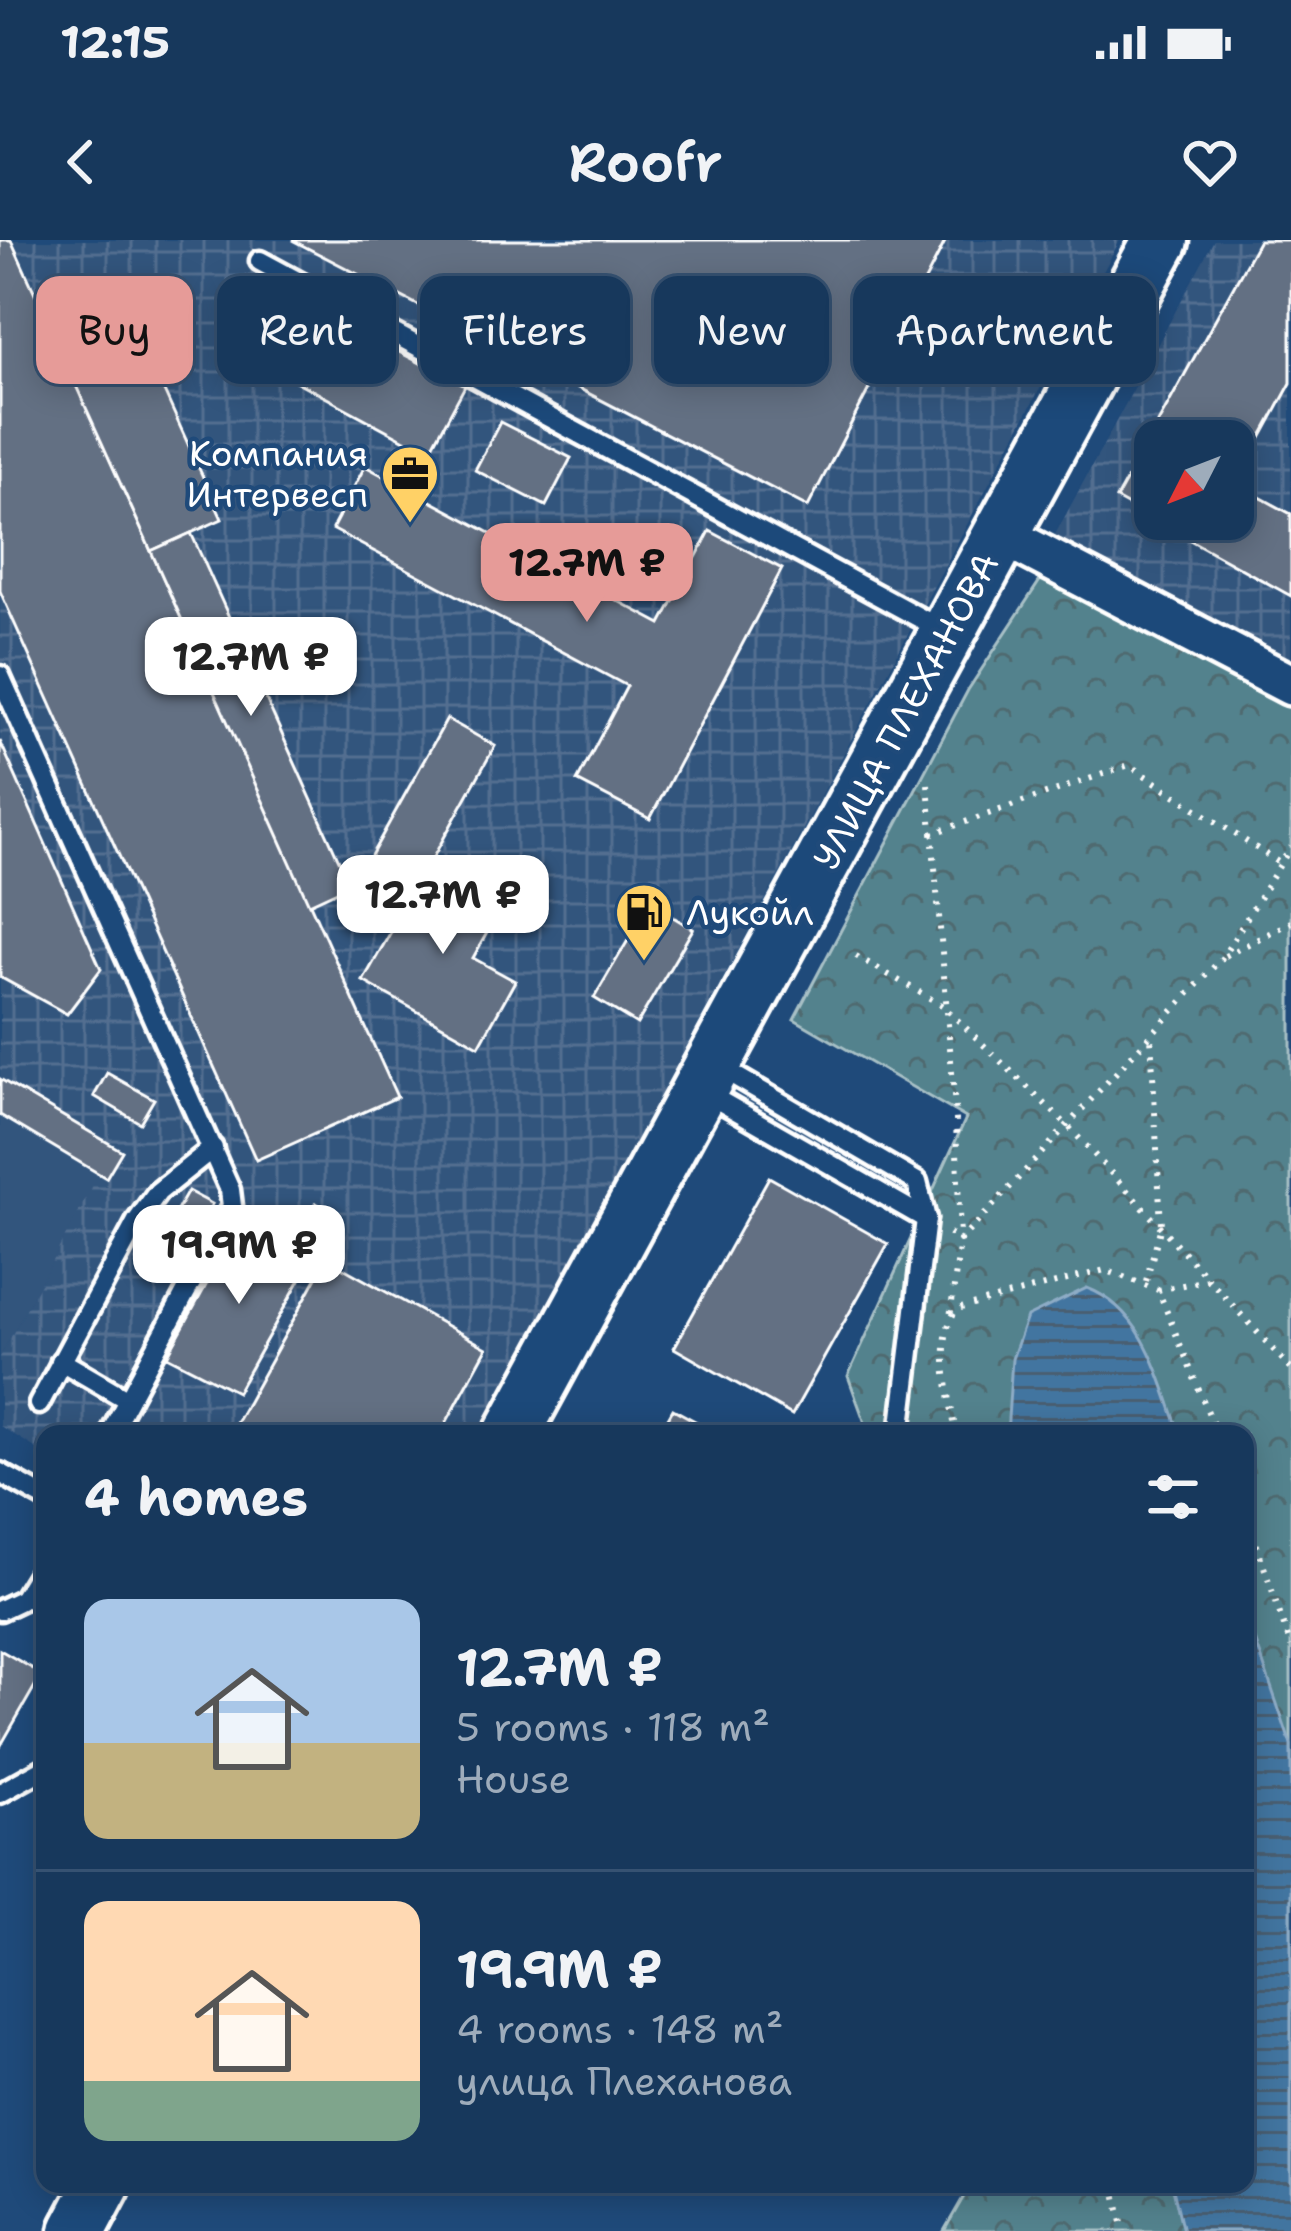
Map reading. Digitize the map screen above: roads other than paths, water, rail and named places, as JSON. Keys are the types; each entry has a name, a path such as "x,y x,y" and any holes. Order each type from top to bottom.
{"main road":[{"name":"УЛИЦА ПЛЕХАНОВА","path":"517,1425 1161,240"},
{"path":"78,2231 98,2193"}],"street":[{"path":"1001,534 1291,685"}],"lane":[{"path":"260,261 948,633"},
{"path":"0,676 213,1148 232,1206 115,1425"},
{"path":"707,1077 926,1219"},
{"path":"707,1077 917,1182 926,1219 901,1425"},
{"path":"39,1404 136,1221 158,1192 213,1148"},
{"path":"61,1361 128,1400"},
{"path":"0,1473 36,1493"},
{"path":"0,1610 23,1599 36,1578"},
{"path":"0,1793 36,1773"}],"place":[{"name":"Компания Интервесп","path":"410,525"},
{"name":"Лукойл","path":"644,963"}]}
